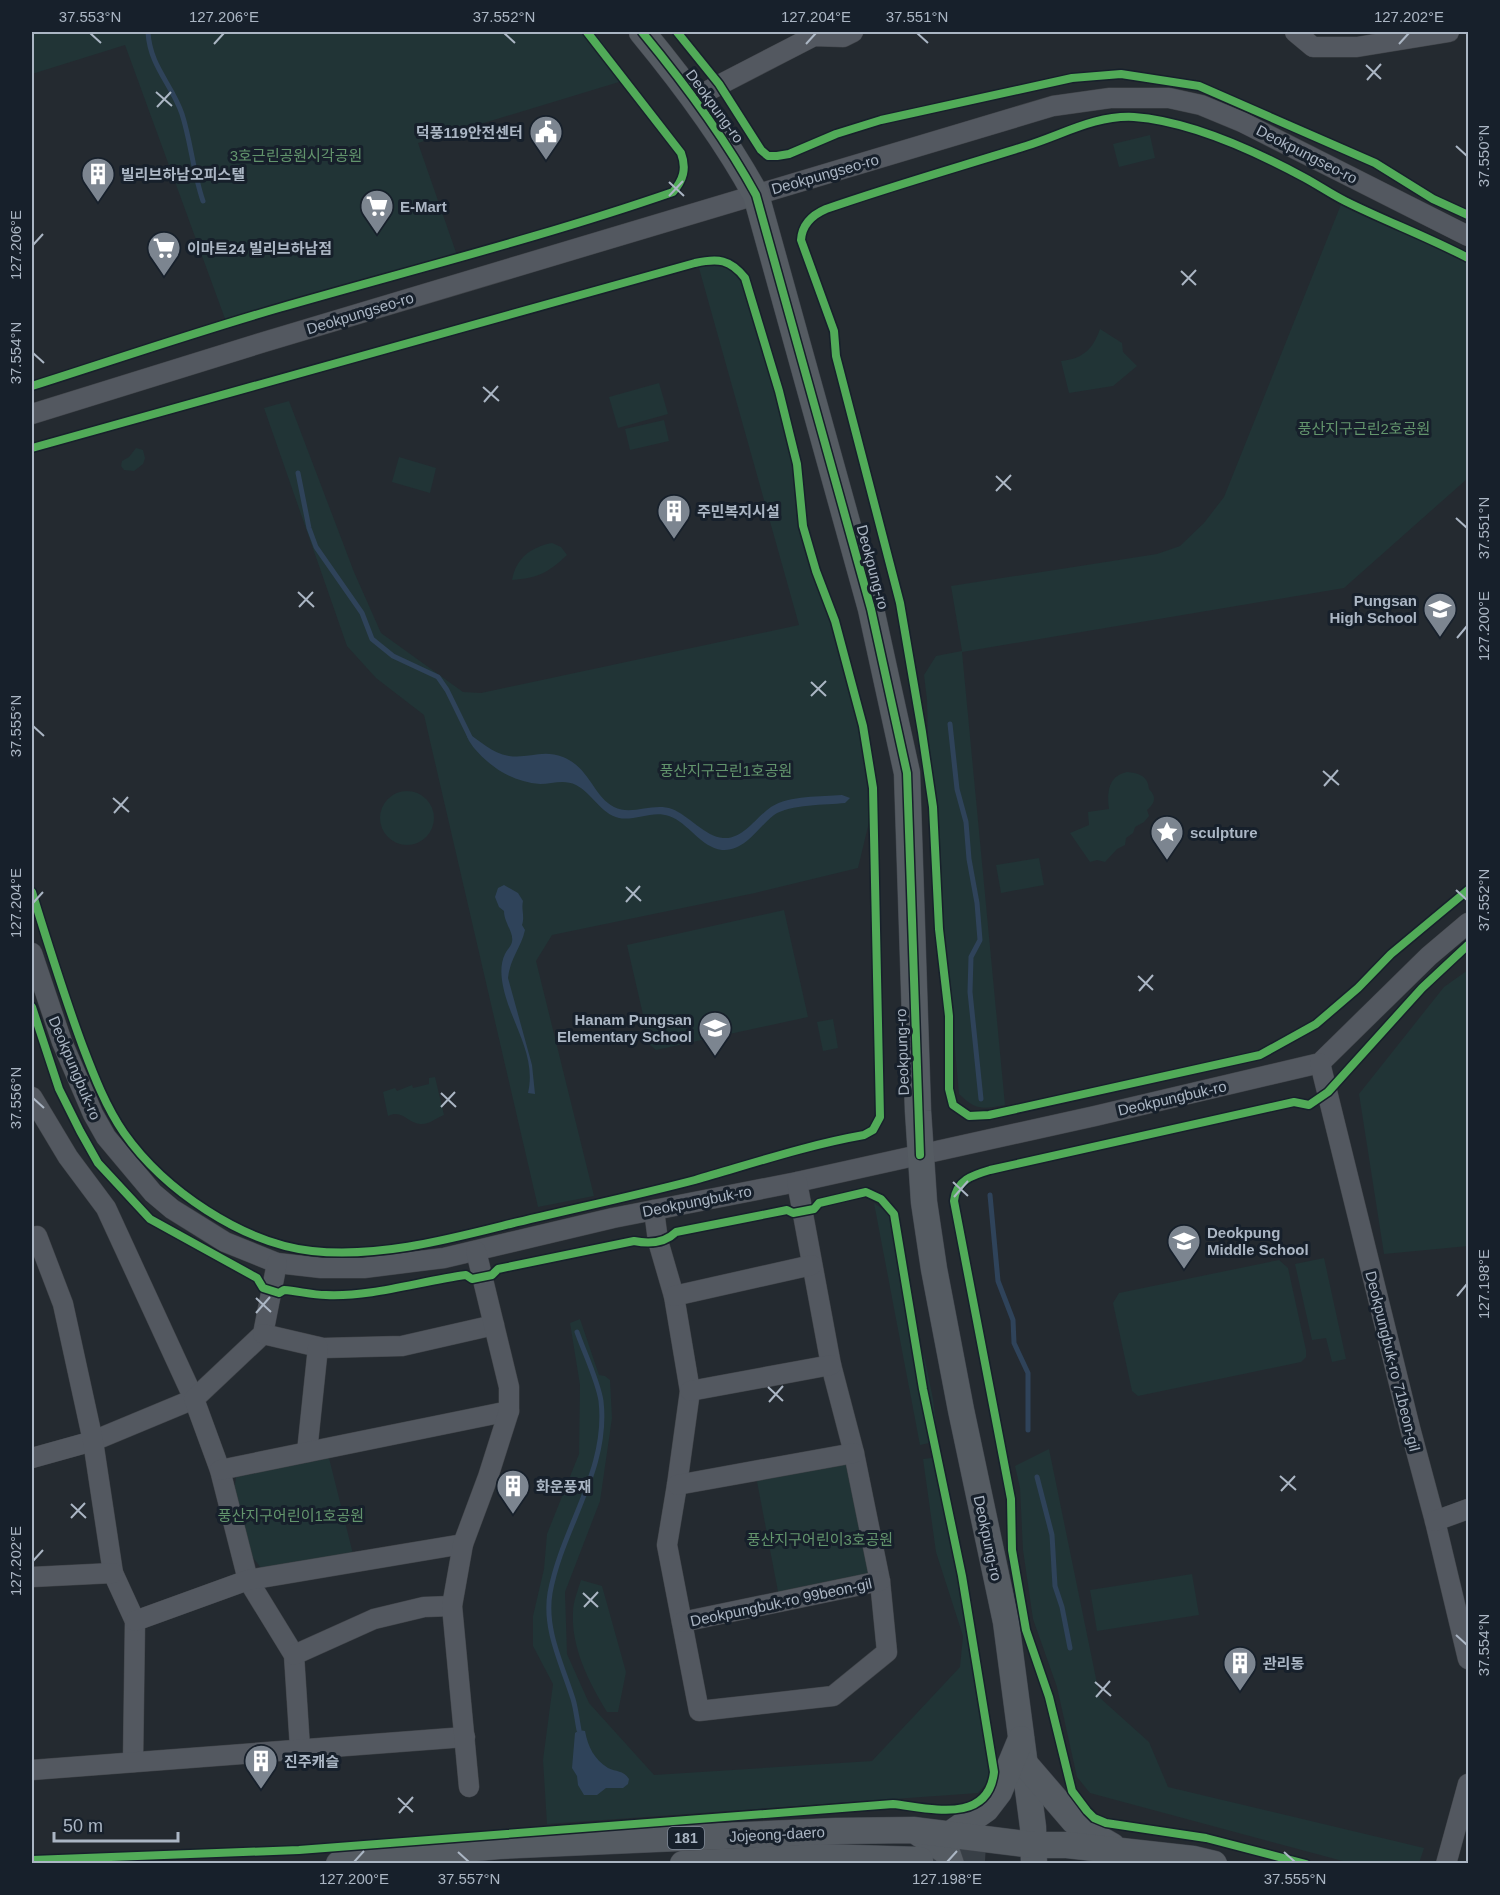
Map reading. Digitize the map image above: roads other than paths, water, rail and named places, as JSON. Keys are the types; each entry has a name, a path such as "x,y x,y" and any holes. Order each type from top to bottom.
{"main road":[{"name":"Deokpung-ro","path":"642,32 694,98 737,160 756,195 871,609 907,773 920,1155 924,1202 934,1269 961,1410 1006,1622 1033,1827 1033,1854"},
{"path":"948,1835 975,1818 992,1801 1023,1751 1074,1821 1086,1831 1120,1851"},
{"path":"913,1830 947,1852 951,1863"},
{"name":"Jojeong-daero","path":"339,1863 361,1858 499,1846 836,1831 913,1830 948,1835 1033,1854 1067,1845 1196,1862"},
{"name":"Jojeong-daero","path":"683,1863 821,1857 920,1860"}],"street":[{"path":"694,98 814,36 843,37 853,32"},
{"path":"1294,32 1313,47 1357,47 1449,32"},
{"name":"Deokpungseo-ro","path":"32,414 274,339 1053,106 1110,98 1168,98 1201,105 1242,122 1468,236"},
{"name":"Deokpungbuk-ro","path":"32,953 62,1042 93,1114 106,1137 153,1193 172,1209 225,1242 277,1263 321,1268 364,1268 444,1258 654,1210 797,1182 1106,1114 1320,1063 1429,956 1468,922"},
{"name":"Deokpungbuk-ro 71beon-gil","path":"1320,1063 1468,1659"},
{"path":"32,1097 68,1157 106,1208 194,1399 220,1470 248,1580 294,1655 300,1748"},
{"name":"Deokpungbuk-ro 99beon-gil","path":"654,1210 658,1241 674,1296 690,1391 667,1545 699,1711 833,1696 887,1652 880,1581 854,1453 831,1365 797,1182"},
{"path":"32,1237 37,1236 63,1304 93,1441 113,1573 135,1621 133,1762"},
{"path":"469,1787 452,1606 463,1544 509,1411 509,1387 476,1251"},
{"path":"32,1458 93,1441 194,1399 262,1334 277,1263"},
{"path":"674,1296 812,1265"},
{"path":"262,1334 318,1347 402,1346 494,1325"},
{"path":"308,1452 310,1409 318,1347"},
{"path":"690,1391 831,1365"},
{"path":"220,1470 509,1411"},
{"path":"677,1485 854,1453"},
{"path":"1435,1521 1468,1509"},
{"path":"135,1621 248,1580 463,1544"},
{"path":"32,1577 113,1573"},
{"name":"Deokpungbuk-ro 99beon-gil","path":"682,1622 880,1581"},
{"path":"294,1655 374,1619 424,1607 452,1606"},
{"path":"32,1770 465,1737"},
{"path":"1446,1863 1468,1784"}],"water":[{"path":"466,732 491,749 509,756 548,754 563,757 579,768 601,796 614,807 628,810 657,807 672,809 717,837 730,838 743,832 765,811 787,800 842,795 850,798 845,803 798,807 781,811 738,847 722,850 707,844 683,824 669,816 657,814 619,818 607,812 572,783 530,783 503,773 474,748"},
{"path":"504,885 518,893 523,901 522,925 525,930 508,978 532,1065 535,1094 528,1093 530,1079 526,1051 506,999 502,982 502,962 512,938 504,911 499,907 495,897 498,888"},
{"path":"579,1730 585,1731 595,1757 608,1768 624,1774 629,1779 628,1784 623,1788 606,1788 597,1795 584,1795 572,1768 575,1733"}],"waterway":[{"path":"148,32 157,65 182,114 203,201"},
{"path":"298,473 309,528 316,547 362,613 372,639 393,656 438,677 447,690 470,737"},
{"path":"950,724 957,789 966,822 969,859 977,903 980,940 971,957 970,992 981,1099"},
{"path":"990,1195 998,1281 1013,1320 1014,1343 1028,1373 1028,1430"},
{"path":"577,1332 599,1393 602,1426 592,1475 556,1569 549,1607 552,1634 573,1699 579,1730"},
{"path":"1037,1477 1052,1535 1055,1586 1062,1607 1070,1648"}],"tunnel":[{"path":"920,1860 997,1864"}],"place":[{"name":"덕풍119안전센터","path":"546,161"},
{"name":"빌리브하남오피스텔","path":"98,203"},
{"name":"E-Mart","path":"377,235"},
{"name":"이마트24 빌리브하남점","path":"164,277"},
{"name":"주민복지시설","path":"674,540"},
{"name":"Pungsan High School","path":"1440,638"},
{"name":"sculpture","path":"1167,861"},
{"name":"Hanam Pungsan Elementary School","path":"715,1057"},
{"name":"Deokpung Middle School","path":"1184,1270"},
{"name":"화운풍재","path":"513,1515"},
{"name":"관리동","path":"1240,1692"},
{"name":"진주캐슬","path":"261,1790"}],"park label":[{"name":"3호근린공원시각공원","path":"296,155"},
{"name":"풍산지구근린2호공원","path":"1364,428"},
{"name":"풍산지구근린1호공원","path":"726,770"},
{"name":"풍산지구어린이1호공원","path":"291,1515"},
{"name":"풍산지구어린이3호공원","path":"820,1539"}]}
